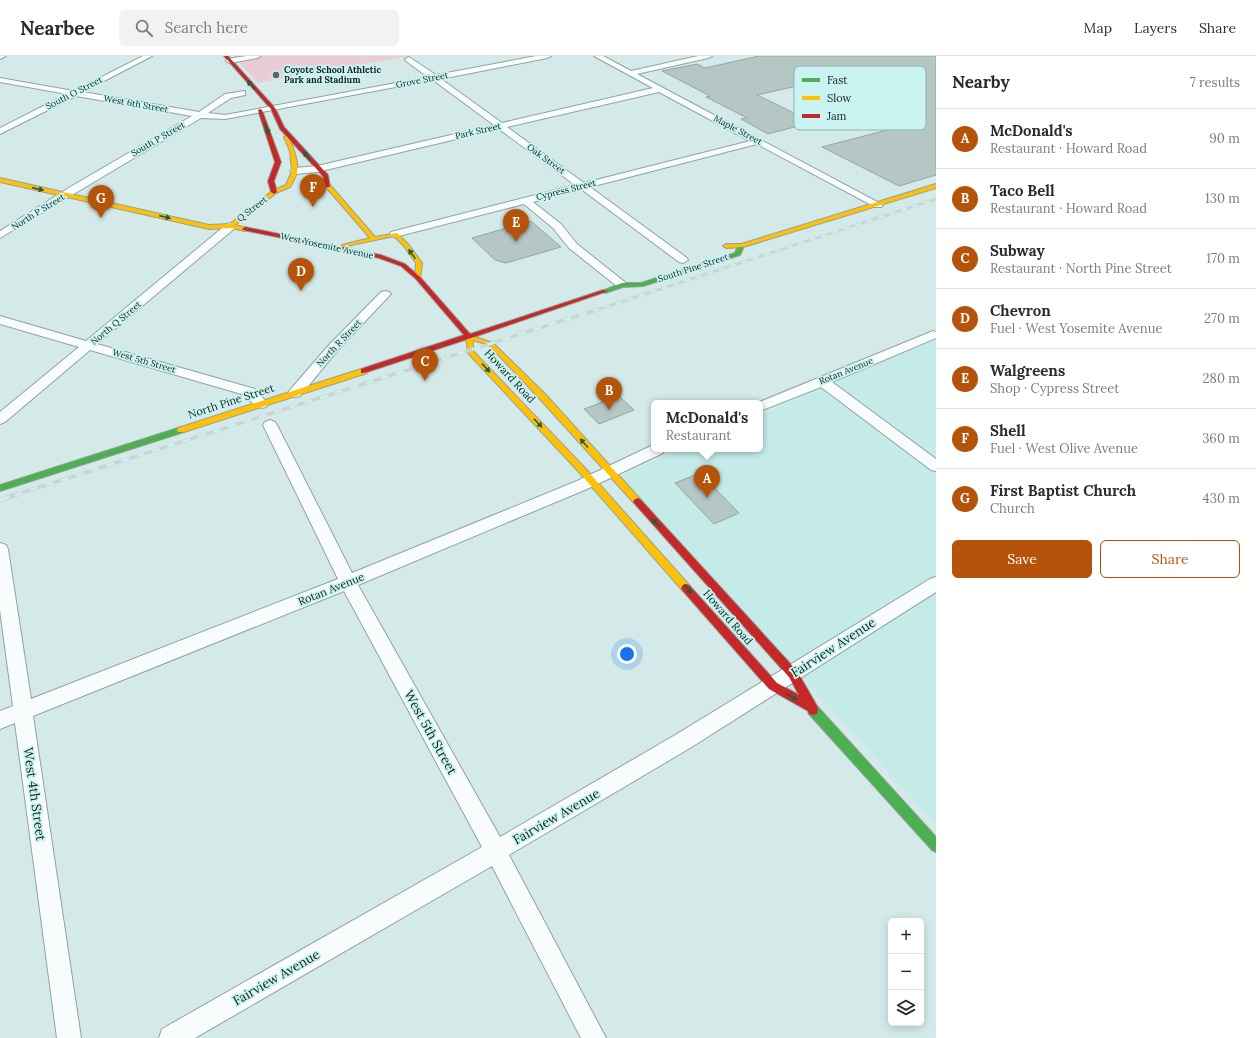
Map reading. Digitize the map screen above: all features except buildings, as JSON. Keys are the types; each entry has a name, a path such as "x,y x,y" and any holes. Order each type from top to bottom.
{"main road":[{"path":"228,58 273,109 292,152 293,176"},
{"path":"234,85 261,111 274,148 280,149 288,169 293,176 310,179 328,186 374,239"},
{"path":"282,128 317,169 326,176 328,186"},
{"name":"Q Street","path":"274,148 278,162 271,181 274,192"},
{"path":"0,171 133,200"},
{"name":"Q Street","path":"231,226 264,199 274,192 288,186 293,176"},
{"name":"West Yosemite Avenue","path":"0,180 209,227 231,226 341,247 381,257 403,265 418,278 469,337"},
{"name":"South Pine Street","path":"469,337 626,285 641,285 689,270 738,254 739,247 936,186"},
{"path":"264,199 259,210 262,220 290,238"},
{"name":"West Yosemite Avenue","path":"219,217 231,226"},
{"path":"395,234 420,263 418,278"},
{"name":"Cypress Street","path":"341,247 395,234"},
{"path":"719,249 726,246 739,247"},
{"path":"626,285 675,267 683,260"},
{"path":"626,285 629,277 637,274"},
{"name":"North Pine Street","path":"0,488 469,337"},
{"name":"Howard Road","path":"810,707 773,686 592,481 470,351 469,337 491,344 542,397 793,674 810,707 936,846"}],"street":[{"name":"South O Street","path":"0,131 148,56"},
{"path":"228,58 257,56"},
{"name":"Grove Street","path":"273,109 547,56"},
{"name":"Maple Street","path":"598,56 878,205"},
{"path":"630,73 708,56"},
{"name":"Oak Street","path":"409,59 683,260"},
{"name":"West 6th Street","path":"0,80 200,115 225,117 273,109"},
{"name":"Park Street","path":"293,176 317,169 660,89"},
{"name":"South P Street","path":"75,188 200,115 228,96 247,97"},
{"name":"Cypress Street","path":"395,234 759,141"},
{"name":"North P Street","path":"0,236 75,188"},
{"path":"526,200 558,226 573,246 626,285"},
{"name":"North Q Street","path":"0,419 231,226"},
{"name":"North R Street","path":"295,393 333,348 385,294"},
{"name":"West 5th Street","path":"0,320 250,392 261,404"},
{"name":"Rotan Avenue","path":"763,406 933,335"},
{"path":"822,381 936,466"},
{"name":"West 5th Street","path":"270,425 348,582 496,850 594,1038"},
{"name":"Rotan Avenue","path":"0,720 348,582 592,481 652,452"},
{"name":"West 4th Street","path":"0,549 69,1038"},
{"name":"Fairview Avenue","path":"171,1038 648,763 793,674 868,624 936,584"}],"shaded area":[{"name":"Coyote School Athletic Park and Stadium","path":"233,56 408,56 258,83"},
{"path":"794,88 794,94 786,90"},
{"path":"936,338 936,824 620,476 674,452 763,452 763,414"}],"railway":[{"path":"593,311 936,199"},
{"path":"15,495 596,310"},
{"path":"0,500 15,495"}],"traffic: fast":[{"path":"605,291 622,285 641,285 738,254 741,246"},
{"path":"0,488 181,430"},
{"path":"813,710 936,846"}],"traffic: slow":[{"path":"231,226 274,192 288,186 295,171 292,151 286,137"},
{"path":"0,180 209,227 231,226 245,229"},
{"path":"315,180 328,186 374,239"},
{"path":"726,246 741,246 936,186"},
{"path":"344,246 395,234 406,245 419,263 418,278"},
{"path":"469,337 491,344 543,397 637,501"},
{"path":"469,337 470,351 581,469 686,588"},
{"path":"181,430 364,371"}],"traffic: jam":[{"path":"226,56 273,109 282,128 326,176 328,186"},
{"path":"260,110 278,162 271,181 274,192"},
{"path":"245,229 381,257 403,265 418,278 469,337"},
{"path":"364,371 605,291"},
{"path":"637,501 793,674 813,710"},
{"path":"686,588 773,686 810,707"}],"place":[{"name":"Coyote School Athletic Park and Stadium","path":"276,75"},
{"name":"Shell","path":"313,207"},
{"name":"First Baptist Church","path":"101,218"},
{"name":"Walgreens","path":"516,242"},
{"name":"Chevron","path":"301,291"},
{"name":"Subway","path":"425,381"},
{"name":"Taco Bell","path":"609,410"},
{"name":"McDonald's","path":"707,498"}]}
